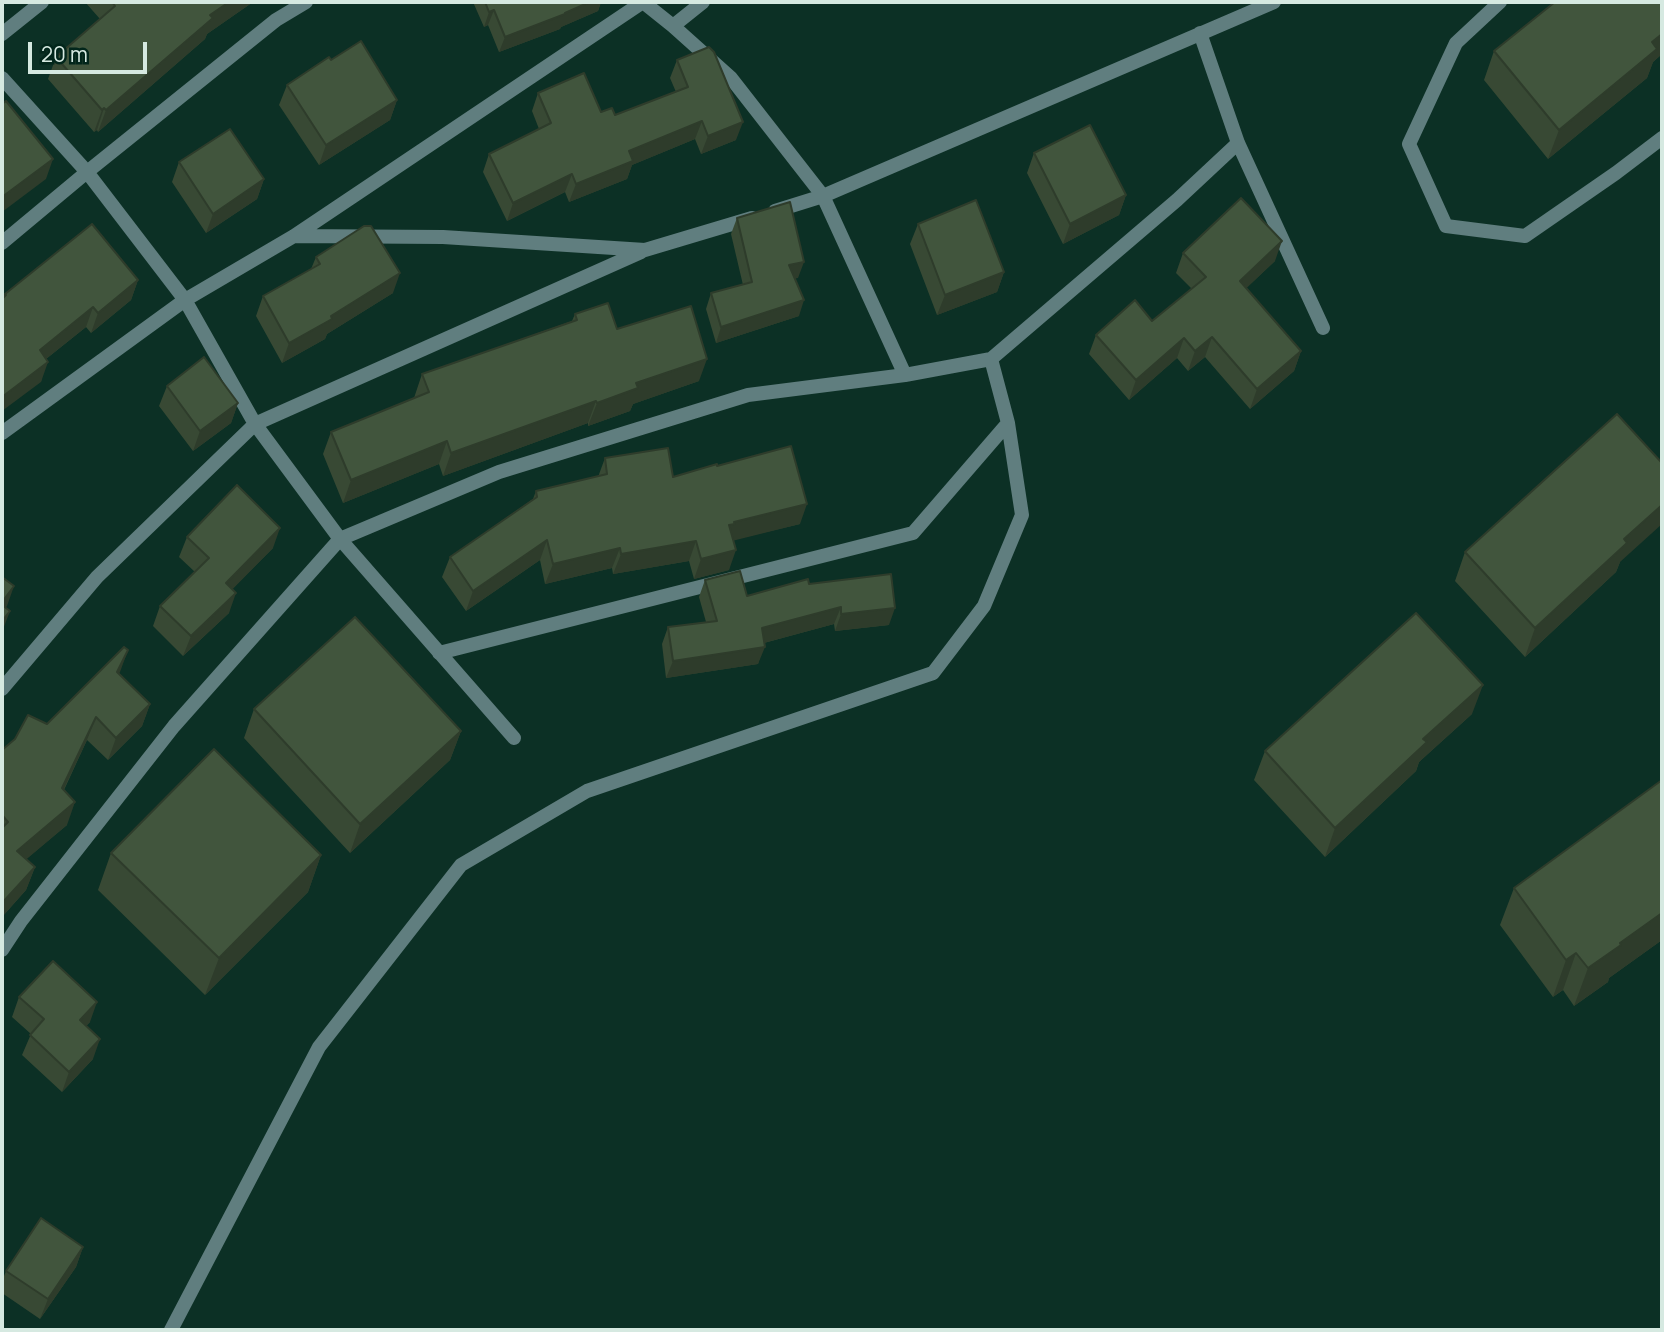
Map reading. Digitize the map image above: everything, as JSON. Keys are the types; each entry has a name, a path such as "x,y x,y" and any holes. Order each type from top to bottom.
{"street":[{"path":"2,34 42,2"},
{"path":"2,243 276,20 306,2"},
{"path":"2,433 185,300 294,236 643,2 731,78 824,196 905,375"},
{"path":"673,26 703,2"},
{"path":"2,689 97,577 255,424 645,250 824,196 1274,2"},
{"path":"1500,2 1456,43 1409,144 1446,226 1525,236 1662,138"},
{"path":"1200,33 1238,143 1323,328"},
{"path":"2,78 87,172 185,300 255,424 340,539 513,738"},
{"path":"2,950 20,920 174,726 340,539 499,472 748,395 905,375 991,359 1177,200 1238,143"},
{"path":"294,236 443,237 645,250"},
{"path":"171,1330 320,1047 461,865 587,791 933,673 984,606 1022,515 1008,423 991,359"},
{"path":"439,653 913,533 1008,423"}],"building":[{"path":"112,2 229,2 210,15 213,18 106,110 102,110 56,57 115,6"},
{"path":"485,2 590,2 505,37 494,10 489,12"},
{"path":"1555,2 1662,2 1662,34 1652,42 1657,49 1559,130 1494,51"},
{"path":"361,41 397,100 326,145 287,85 329,57 331,60"},
{"path":"709,47 714,52 743,122 708,136 702,121 629,151 633,161 576,184 572,174 513,203 489,154 551,123 538,93 584,73 601,112 612,108 615,115 688,87 677,60"},
{"path":"6,101 53,159 2,197 2,104"},
{"path":"1090,125 1126,195 1070,224 1034,153"},
{"path":"230,129 264,179 213,214 179,162"},
{"path":"1241,198 1282,241 1240,281 1301,351 1257,389 1212,337 1195,351 1184,338 1136,380 1096,335 1135,300 1152,321 1206,277 1183,253"},
{"path":"976,200 1004,272 945,295 918,224"},
{"path":"790,202 804,262 789,265 804,300 721,327 711,293 752,282 737,218"},
{"path":"92,224 138,280 98,313 93,307 40,350 48,362 2,397 2,299"},
{"path":"364,226 371,226 400,273 331,316 332,319 289,343 263,296 320,264 316,257"},
{"path":"608,303 617,329 691,306 707,359 636,383 638,388 451,453 447,441 351,480 331,432 429,392 422,374 577,320 575,314"},
{"path":"204,357 238,403 200,431 167,386"},
{"path":"1617,414 1662,463 1662,505 1624,539 1627,543 1535,628 1465,552"},
{"path":"791,446 807,504 729,525 736,550 701,559 696,541 621,554 620,548 553,564 547,540 473,591 450,557 537,497 536,491 607,474 605,458 668,448 673,477"},
{"path":"237,485 280,528 226,583 236,593 191,636 160,606 209,558 187,537"},
{"path":"740,571 747,596 808,579 809,584 891,574 895,608 841,614 841,607 762,628 765,647 673,661 668,627 717,621 705,580"},
{"path":"2,577 14,586 2,602"},
{"path":"2,605 10,611 2,621"},
{"path":"1416,613 1483,685 1423,739 1427,742 1335,828 1265,751"},
{"path":"355,617 461,731 360,824 254,709"},
{"path":"124,647 128,650 117,672 150,704 116,738 96,717 62,788 75,802 17,851 35,867 2,903 2,828 8,822 2,815 2,750 15,739 28,715 47,724"},
{"path":"214,749 321,855 219,958 111,853"},
{"path":"1662,780 1662,913 1588,968 1576,953 1566,960 1514,888"},
{"path":"53,961 97,1002 80,1020 100,1039 69,1072 30,1035 44,1019 19,997"},
{"path":"41,1218 83,1247 48,1299 6,1271"}]}
